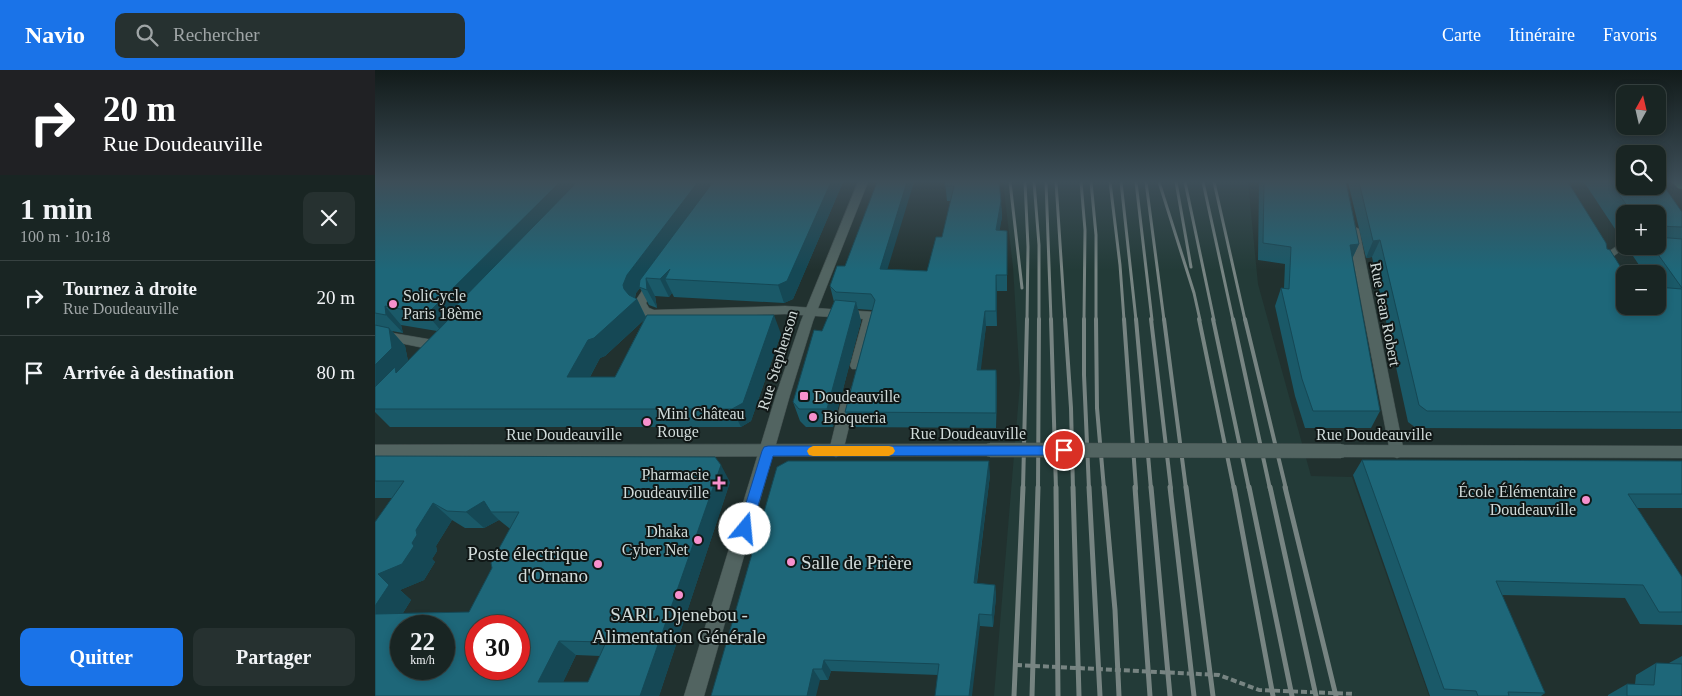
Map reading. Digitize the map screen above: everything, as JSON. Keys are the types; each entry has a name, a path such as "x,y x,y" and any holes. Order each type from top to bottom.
{"street":[{"name":"Rue Stephenson","path":"694,696 783,395 811,311 851,211"},
{"name":"Rue Jean Robert","path":"1351,220 1397,452"},
{"path":"665,266 640,303 644,311 661,314 785,310 870,316 836,451"},
{"path":"375,334 439,346"},
{"path":"426,359 451,335"},
{"name":"Rue Doudeauville","path":"375,451 1682,452"}],"lane":[{"path":"1598,263 1616,250"}],"path":[{"path":"1016,665 1219,675 1259,690 1355,694"}],"shaded area":[{"path":"1006,211 1251,211 1258,284 1311,476 1352,477 1429,696 994,696 1020,383 1013,267"}],"building":[{"path":"375,211 531,211 427,314 385,306 386,315 375,313"},
{"path":"548,211 676,211 627,275 623,285 624,289 629,295 637,299 594,338 588,340 567,377 615,377 647,315 774,315 743,403 732,409 375,409 375,387 395,367 396,373 450,318 445,317"},
{"path":"691,211 818,211 787,281 778,285 665,279 670,269 660,279 646,278 647,290 639,287 640,280"},
{"path":"866,211 898,211 880,269 927,271 936,237 942,237 948,211 999,211 996,230 1007,231 1007,275 996,275 996,311 985,311 977,370 996,370 996,413 845,412 875,300 871,294 836,292 830,286 837,266 845,266"},
{"path":"1264,211 1352,211 1359,244 1350,245 1380,411 1313,411 1302,379 1281,288 1289,289 1291,247 1263,243"},
{"path":"1366,211 1586,211 1606,243 1607,249 1610,250 1619,265 1616,265 1616,315 1666,315 1666,288 1682,289 1682,412 1427,411 1419,405 1380,240 1373,241"},
{"path":"1666,211 1681,211 1682,227 1666,226"},
{"path":"1666,238 1682,239 1682,288 1658,255 1666,255"},
{"path":"835,300 856,302 827,409 799,409 793,402 814,330 822,331"},
{"path":"375,325 389,328 392,348 375,365"},
{"path":"375,456 715,457 721,465 640,696 375,696 375,614 469,612 492,568 491,563 519,512 491,512 484,501 466,512 447,511 433,503 416,530 417,535 412,543 414,546 402,564 378,574 389,585 375,606 375,522 404,481 375,481","holes":["559,641 606,642 588,682 538,682"]},
{"path":"1362,460 1682,461 1682,494 1628,494 1682,577 1682,612 1659,612 1643,585 1496,581 1545,693 1508,692 1509,696 1478,696 1476,691 1444,689"},
{"path":"788,461 989,461 974,583 995,585 992,615 979,614 969,696 935,696 939,664 824,660 822,669 813,669 807,696 711,696 777,467"},
{"path":"1656,663 1682,664 1682,696 1627,696 1627,684 1654,685"}],"railway":[{"path":"1013,211 1022,288"},
{"path":"1026,211 1027,320"},
{"path":"1036,211 1039,245 1039,319"},
{"path":"1047,211 1051,320"},
{"path":"1058,211 1065,320"},
{"path":"1083,211 1084,320"},
{"path":"1094,211 1096,235 1096,319"},
{"path":"1114,211 1124,320"},
{"path":"1124,211 1136,320"},
{"path":"1139,211 1152,320"},
{"path":"1150,211 1164,320"},
{"path":"1168,211 1194,293 1200,320"},
{"path":"1181,211 1191,267"},
{"path":"1191,211 1214,320"},
{"path":"1209,211 1233,320"},
{"path":"1221,211 1245,320"},
{"path":"1023,489 1027,319"},
{"path":"1038,489 1039,319"},
{"path":"1051,319 1056,489"},
{"path":"1065,319 1071,408 1073,489"},
{"path":"1096,319 1097,408 1104,489"},
{"path":"1124,319 1136,489"},
{"path":"1136,319 1151,489"},
{"path":"1151,319 1171,489"},
{"path":"1164,319 1186,489"},
{"path":"1199,319 1234,489"},
{"path":"1213,319 1249,489"},
{"path":"1233,319 1270,489"},
{"path":"1245,319 1286,489"},
{"path":"1084,320 1084,375 1089,489"},
{"path":"1014,696 1023,487"},
{"path":"1032,696 1038,487"},
{"path":"1056,487 1058,696"},
{"path":"1073,487 1079,696"},
{"path":"1089,487 1100,696"},
{"path":"1104,487 1115,610 1119,696"},
{"path":"1135,487 1150,696"},
{"path":"1151,487 1170,696"},
{"path":"1170,487 1194,696"},
{"path":"1186,487 1213,696"},
{"path":"1234,487 1273,696"},
{"path":"1249,487 1292,696"},
{"path":"1270,487 1316,696"},
{"path":"1285,487 1336,696"}],"slow traffic":[{"path":"813,451 889,451"}],"place":[{"name":"SoliCycle Paris 18ème","path":"393,304"},
{"name":"Doudeauville","path":"804,396"},
{"name":"Bioqueria","path":"813,417"},
{"name":"Mini Château Rouge","path":"647,422"},
{"name":"Pharmacie Doudeauville","path":"719,483"},
{"name":"École Élémentaire Doudeauville","path":"1586,500"},
{"name":"Dhaka Cyber Net","path":"698,540"},
{"name":"Salle de Prière","path":"791,562"},
{"name":"Poste électrique d'Ornano","path":"598,564"},
{"name":"SARL Djenebou - Alimentation Générale","path":"679,595"}],"route":[{"path":"745,529 768,451 1064,450"}]}
